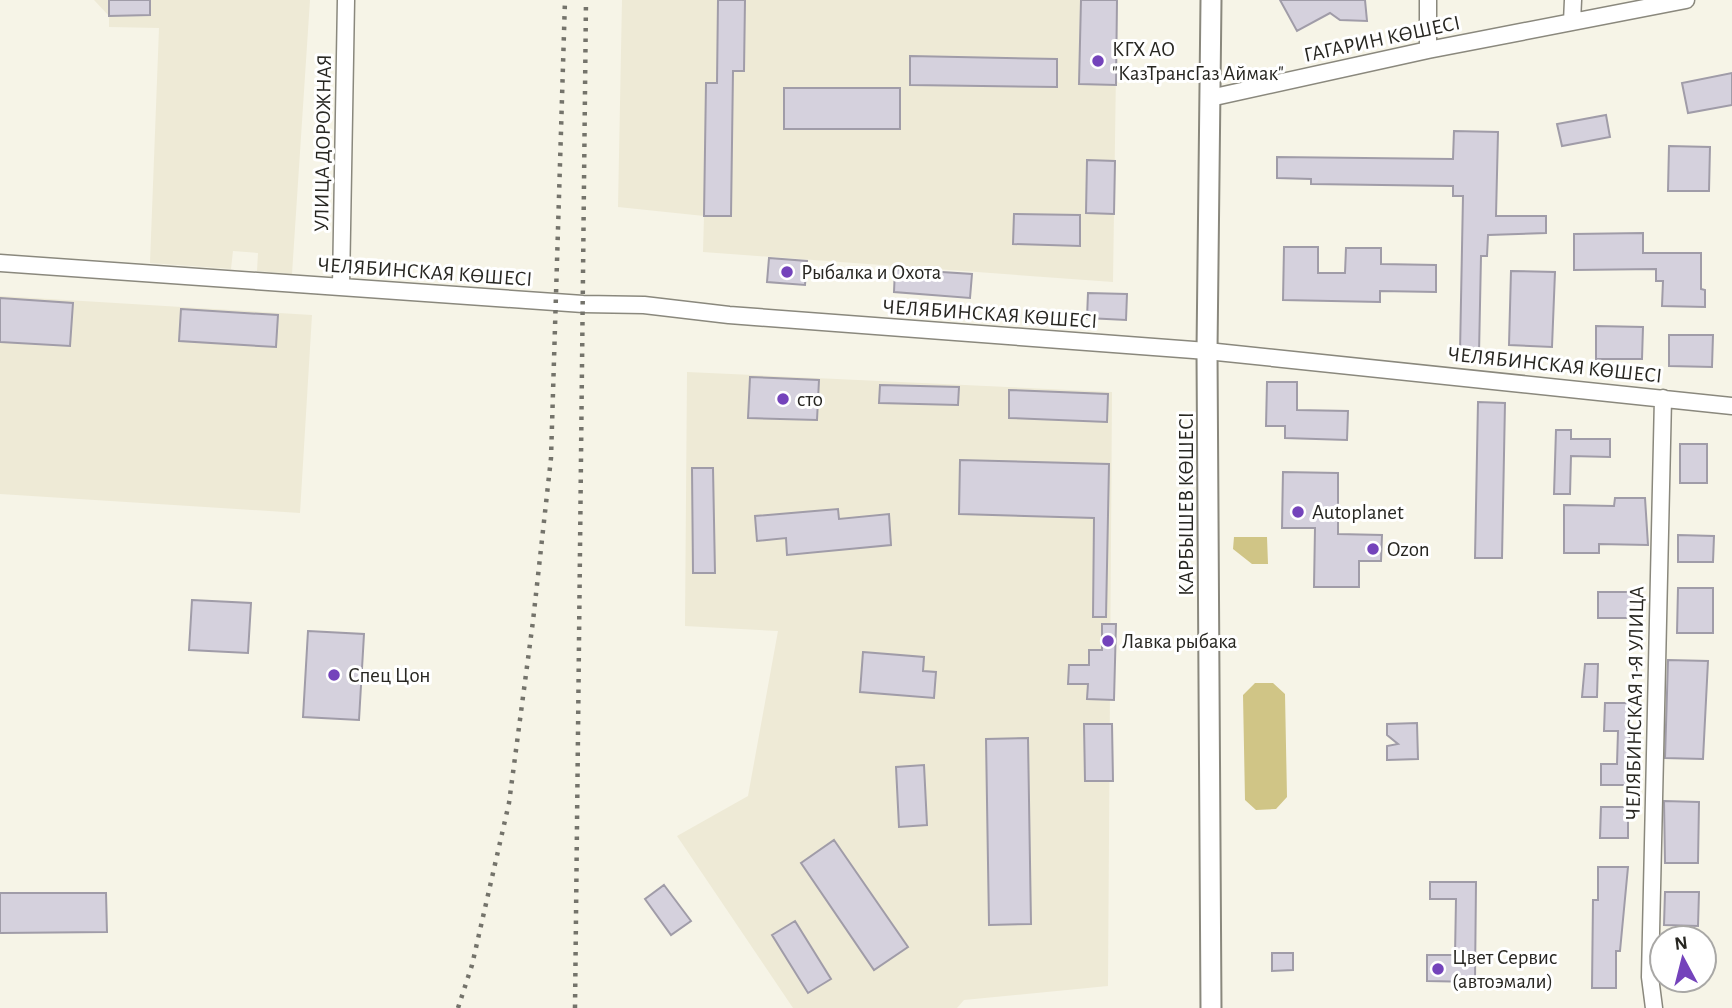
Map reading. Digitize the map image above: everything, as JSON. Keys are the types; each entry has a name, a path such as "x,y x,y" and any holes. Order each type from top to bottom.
{"main road":[{"name":"КАРБЫШЕВ КӨШЕСІ","path":"1211,0 1207,351 1211,1008"}],"street":[{"name":"УЛИЦА ДОРОЖНАЯ","path":"341,287 346,0"},
{"path":"1428,0 1428,50"},
{"path":"1572,22 1573,0"},
{"name":"ГАГАРИН КӨШЕСІ","path":"1210,98 1428,50 1686,0"},
{"name":"ЧЕЛЯБИНСКАЯ КӨШЕСІ","path":"0,263 583,304 644,305 729,315 1207,351 1732,406"},
{"name":"ЧЕЛЯБИНСКАЯ 1-Я УЛИЦА","path":"1654,1008 1650,977 1663,398"}],"shaded area":[{"path":"94,0 310,0 292,274 257,271 258,253 233,251 231,269 150,263 159,28 109,27 109,16"},
{"path":"622,0 1117,0 1113,282 703,252 704,216 618,207"},
{"path":"0,296 312,315 300,513 0,494"},
{"path":"687,372 1112,392 1108,986 964,1000 957,1008 793,1008 677,836 748,796 778,631 685,626"},
{"path":"1234,537 1267,537 1268,564 1252,564 1233,549"},
{"path":"1255,683 1273,683 1285,694 1287,797 1276,809 1256,810 1245,800 1243,695"}],"building":[{"path":"109,0 150,0 150,15 109,16"},
{"path":"718,0 745,0 744,71 733,71 731,216 704,216 706,83 717,83"},
{"name":"КГХ АО \"КазТрансГаз Аймак\"","path":"1081,0 1117,0 1116,85 1079,84"},
{"path":"1280,0 1365,0 1367,21 1340,20 1330,13 1297,31"},
{"path":"910,56 1057,59 1057,87 910,85"},
{"path":"1732,73 1732,105 1688,113 1682,83"},
{"path":"784,88 900,88 900,129 784,129"},
{"path":"1606,115 1610,137 1562,146 1557,124"},
{"path":"1454,131 1498,132 1496,216 1546,216 1546,233 1488,235 1487,256 1481,256 1479,354 1460,353 1463,196 1453,196 1453,186 1311,184 1311,179 1277,178 1277,157 1453,159"},
{"path":"1669,146 1710,147 1709,191 1668,191"},
{"path":"1087,160 1115,161 1114,214 1086,213"},
{"path":"1014,214 1080,215 1080,246 1013,244"},
{"path":"1643,233 1643,253 1701,253 1701,289 1705,290 1705,307 1662,306 1663,281 1656,281 1656,269 1574,270 1574,234"},
{"path":"1284,247 1318,247 1318,273 1345,273 1346,248 1381,248 1381,264 1436,265 1436,292 1380,291 1380,302 1283,300"},
{"name":"Рыбалка и Охота","path":"769,258 807,261 805,285 767,282"},
{"path":"895,269 972,274 970,298 894,292"},
{"path":"1511,271 1555,272 1552,347 1509,345"},
{"path":"1088,293 1127,294 1126,320 1087,318"},
{"path":"0,298 73,303 70,346 0,342"},
{"path":"181,309 278,315 276,347 179,341"},
{"path":"1596,326 1643,327 1642,359 1596,359"},
{"path":"1669,335 1713,335 1712,367 1669,366"},
{"name":"сто","path":"750,377 819,380 817,420 748,418"},
{"path":"1267,382 1297,382 1297,410 1348,411 1347,440 1285,438 1285,426 1266,426"},
{"path":"880,385 959,387 958,405 879,403"},
{"path":"1009,390 1108,394 1107,422 1009,418"},
{"path":"1478,402 1505,403 1502,558 1475,558"},
{"path":"1556,430 1571,430 1571,439 1610,439 1610,457 1571,456 1570,494 1554,494"},
{"path":"1680,444 1707,444 1707,483 1680,483"},
{"path":"960,460 1109,464 1106,617 1093,617 1094,518 959,514"},
{"path":"692,468 713,468 715,573 693,573"},
{"path":"1283,472 1338,473 1338,534 1382,535 1381,561 1359,561 1359,587 1314,587 1315,528 1282,528"},
{"path":"1615,498 1645,498 1648,545 1599,544 1599,553 1564,553 1564,505 1614,506"},
{"path":"838,509 839,519 889,514 891,545 787,555 786,538 757,541 755,516"},
{"path":"1678,535 1714,536 1713,562 1678,562"},
{"path":"1678,588 1713,588 1713,633 1677,633"},
{"path":"1598,592 1635,592 1634,618 1598,618"},
{"path":"192,600 251,603 248,653 189,650"},
{"path":"1102,624 1116,624 1114,700 1087,699 1088,684 1068,684 1069,665 1089,665 1089,650 1102,650"},
{"name":"Спец Цон","path":"308,631 364,634 359,720 303,717"},
{"path":"863,652 924,657 923,671 936,672 934,698 860,692"},
{"path":"1668,660 1708,661 1703,759 1665,758"},
{"path":"1585,664 1598,664 1597,697 1582,697"},
{"path":"1605,703 1631,703 1628,785 1601,785 1601,764 1617,764 1618,731 1604,731"},
{"path":"1417,723 1418,759 1387,760 1387,746 1398,744 1387,735 1387,724"},
{"path":"1084,724 1112,724 1113,781 1085,781"},
{"path":"1028,738 1031,924 989,925 986,739"},
{"path":"924,765 927,825 899,827 896,767"},
{"path":"1664,801 1699,802 1698,863 1665,863"},
{"path":"1601,807 1628,807 1628,838 1600,838"},
{"path":"834,840 908,947 874,970 801,863"},
{"path":"1598,867 1628,867 1620,951 1616,951 1616,988 1592,988 1593,900 1598,900"},
{"path":"1430,882 1476,882 1475,982 1427,981 1427,955 1455,955 1456,899 1430,899"},
{"path":"664,885 691,921 671,935 645,899"},
{"path":"1665,892 1699,892 1698,924 1664,924"},
{"path":"0,893 106,893 107,932 0,933"},
{"path":"795,921 831,979 808,993 772,935"},
{"path":"1272,953 1293,953 1293,970 1272,971"}],"railway":[{"path":"458,1008 472,965 509,803 551,458 565,0"},
{"path":"575,1008 586,0"}],"place":[{"name":"КГХ АО \"КазТрансГаз Аймак\"","path":"1098,61"},
{"name":"Рыбалка и Охота","path":"787,272"},
{"name":"сто","path":"783,399"},
{"name":"Autoplanet","path":"1298,512"},
{"name":"Ozon","path":"1373,549"},
{"name":"Лавка рыбака","path":"1108,641"},
{"name":"Спец Цон","path":"334,675"},
{"name":"Цвет Сервис (автоэмали)","path":"1438,969"}]}
